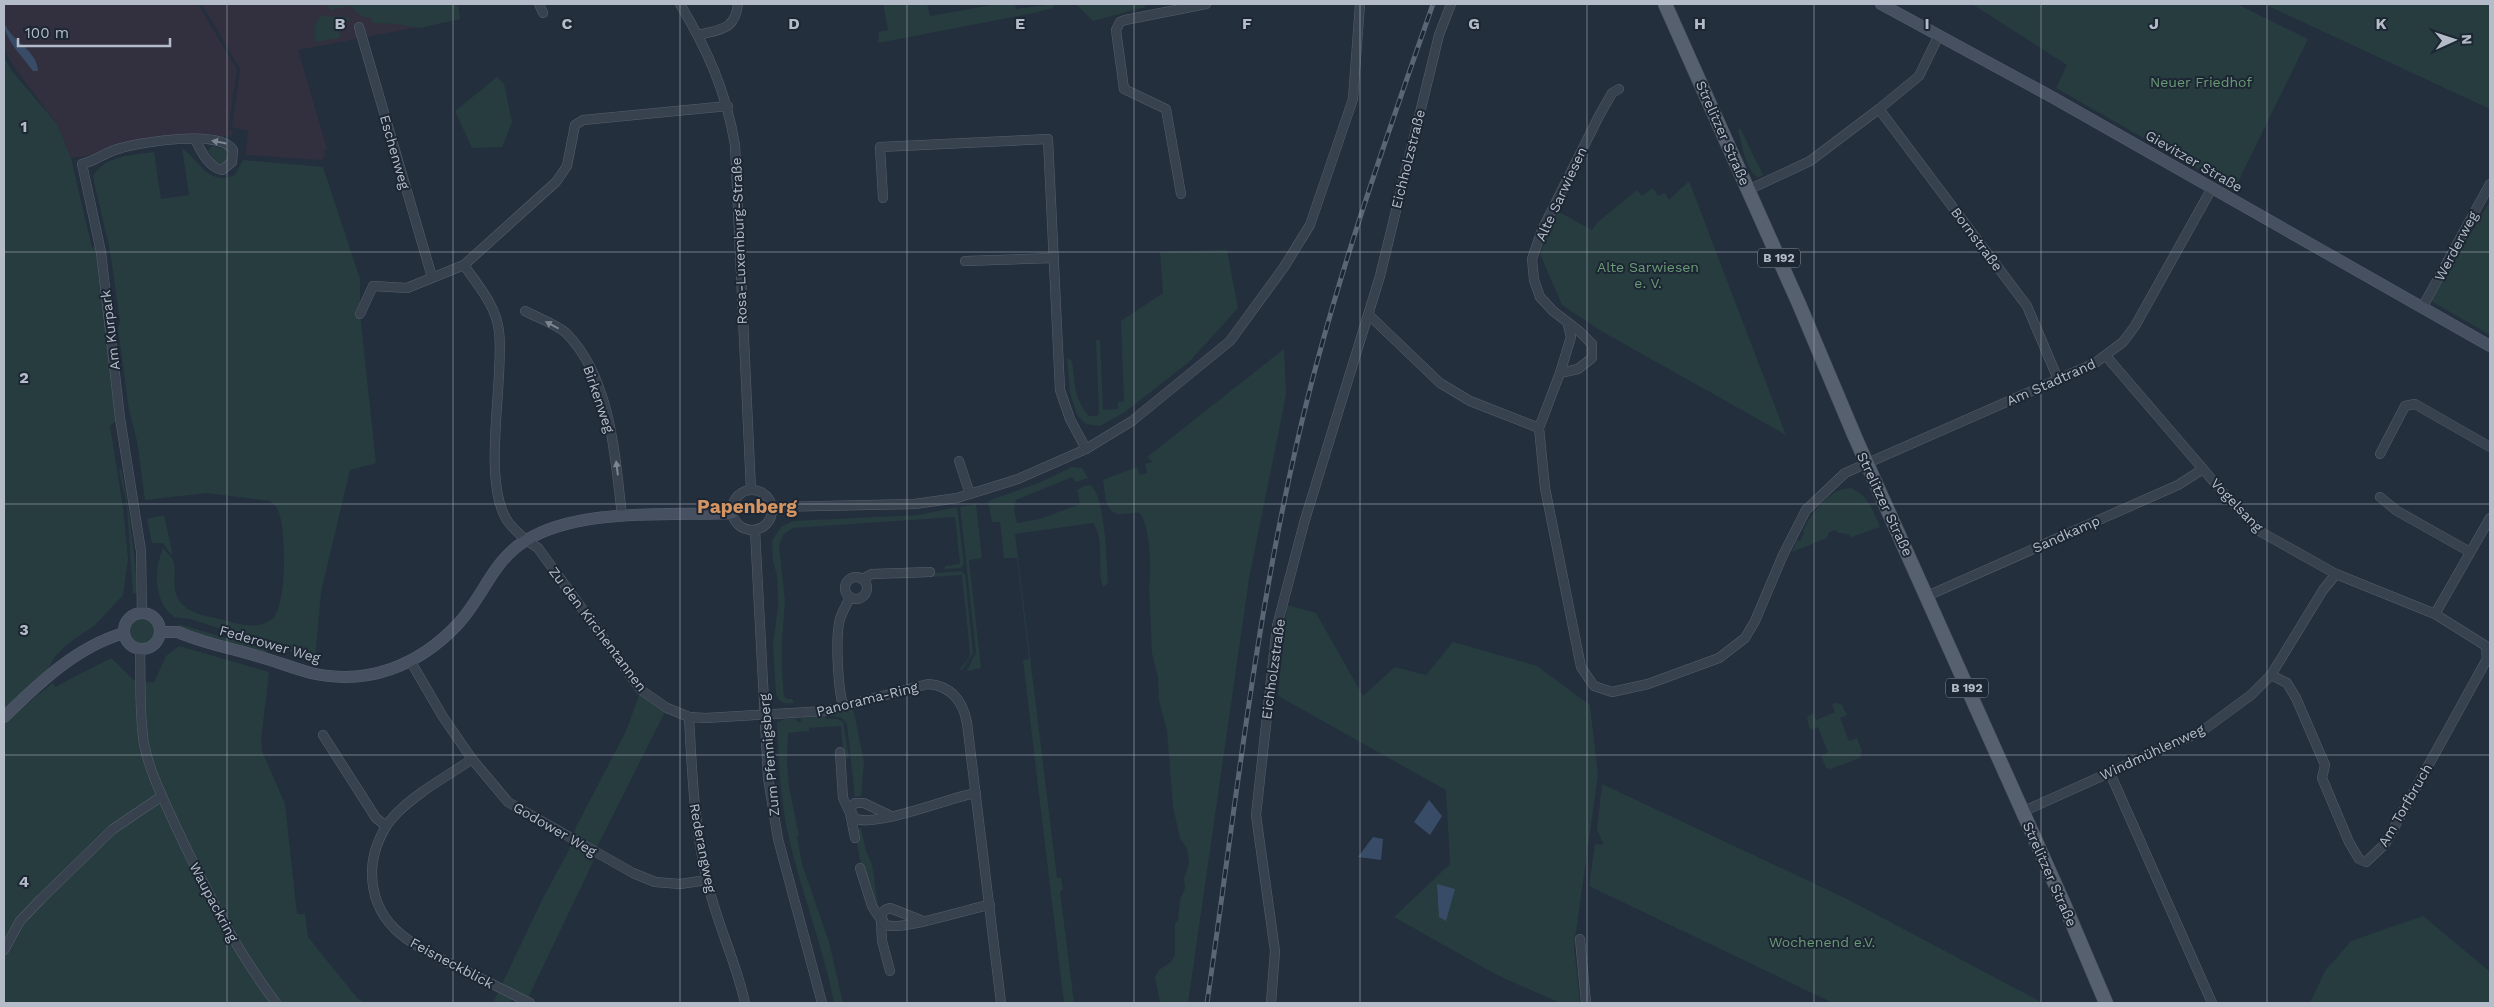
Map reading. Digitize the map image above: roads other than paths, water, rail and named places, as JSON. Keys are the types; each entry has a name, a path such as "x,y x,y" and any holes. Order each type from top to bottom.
{"main road":[{"name":"Strelitzer Straße","path":"1665,4 2106,1003"}],"street":[{"path":"539,4 543,13"},
{"name":"Rosa-Luxemburg-Straße","path":"680,4 698,35 721,85 728,106 735,146 739,186 745,385 751,490"},
{"path":"698,35 732,24 736,18 738,4"},
{"path":"1181,194 1166,108 1124,89 1116,30 1120,22 1125,20 1206,4"},
{"path":"773,507 915,504 970,494 1018,479 1086,449 1132,421 1230,341 1284,268 1310,224 1353,99 1360,4"},
{"name":"Eichholzstraße","path":"1271,1003 1275,951 1256,815 1277,626 1304,523 1369,315 1439,35 1451,4"},
{"name":"Gievitzer Straße","path":"1881,4 2212,188 2490,346"},
{"name":"Eschenweg","path":"359,27 432,277"},
{"path":"1748,190 1810,161 1879,110 1919,76 1939,36"},
{"name":"Alte Sarwiesen","path":"1560,373 1578,369 1592,358 1592,344 1579,331 1568,325 1540,297 1534,280 1532,259 1542,230 1599,116 1612,93 1619,89"},
{"path":"360,314 374,286 407,288 464,265 556,182 567,166 575,125 583,120 728,106"},
{"name":"Bornstraße","path":"1879,110 2027,306 2058,379"},
{"name":"Am Kurpark","path":"142,613 141,551 120,418 101,252 82,164 120,148 180,138 195,139 224,142 231,146 233,150 232,162 222,170 215,168 209,163 195,139"},
{"path":"883,198 880,148 1048,139 1060,390 1070,419 1086,449"},
{"name":"Werderweg","path":"2422,308 2490,184"},
{"name":"Am Stadtrand","path":"1539,428 1545,488 1581,667 1594,686 1612,692 1648,684 1719,658 1744,638 1755,621 1783,554 1806,510 1845,473 1866,462 2058,379 2106,356 2123,342 2135,326 2212,188"},
{"path":"965,261 1054,258"},
{"name":"Zu den Kirchentannen","path":"464,265 493,306 499,332 495,443 498,494 508,522 526,540 538,548 641,690 667,708 689,717 765,715"},
{"name":"Birkenweg","path":"526,311 565,332 589,364 612,431 622,516"},
{"path":"1369,315 1440,383 1470,401 1539,428 1560,373 1571,337 1568,325"},
{"name":"Vogelsang","path":"2106,356 2203,469 2261,532 2336,574 2435,614 2486,646 2489,660"},
{"path":"2380,454 2405,406 2415,404 2490,447"},
{"path":"959,461 970,494"},
{"name":"Sandkamp","path":"1927,596 2178,485 2203,469"},
{"path":"751,490 765,494 773,507 771,518 767,524 755,530 745,529 736,523 732,513 735,500 739,495 751,490"},
{"path":"2380,497 2397,511 2470,552"},
{"name":"Federower Weg","path":"160,632 178,632 326,676 374,675 411,662 438,643 458,624 478,599 496,567 509,553 526,540 566,523 622,516 732,513"},
{"path":"2435,614 2490,518"},
{"name":"Zum Pfennigsberg","path":"755,530 768,778 778,839 822,1003"},
{"path":"862,579 867,588 865,594 856,599 850,597 845,588 847,582 852,578 862,579 872,574 930,572"},
{"name":"Windmühlenweg","path":"2022,812 2202,731 2251,695 2271,675 2323,590 2336,574"},
{"path":"843,706 840,690 838,632 840,619 850,597"},
{"path":"142,613 155,618 160,632 155,644 140,650 130,645 124,633 128,620 134,615 142,613"},
{"path":"4,717 74,656 103,640 124,633"},
{"name":"Waupackring","path":"140,650 144,745 162,796 214,907 242,954 276,1003"},
{"name":"Am Torfbruch","path":"2271,675 2287,683 2296,698 2325,765 2322,778 2349,842 2359,858 2366,862 2385,844 2489,660"},
{"name":"Godower Weg","path":"411,662 443,717 472,759 508,802 633,873 655,882 680,884 707,880"},
{"name":"Panorama-Ring","path":"765,715 816,712 920,685 935,685 956,696 965,712 1001,1003"},
{"name":"Rederangweg","path":"689,717 694,798 707,880 741,984 745,1003"},
{"path":"322,735 376,818 386,826"},
{"path":"840,752 843,798 854,818 862,821 891,816 976,794"},
{"name":"Feisneckblick","path":"472,759 398,812 386,826 377,844 373,862 372,879 375,896 388,922 398,933 421,949 530,1003"},
{"path":"2110,773 2212,1003"},
{"path":"4,950 20,921 41,899 113,829 162,796"},
{"path":"855,838 850,813 852,804 860,802 891,816"},
{"path":"860,868 872,906 881,920 889,927 990,905"},
{"path":"890,971 882,941 881,920 884,910 890,908 923,921"},
{"path":"1580,939 1586,1003"}],"water":[{"path":"4,22 12,35 29,51 37,63 38,71 33,71 15,48 7,35"},
{"path":"1429,800 1442,816 1430,835 1414,822"},
{"path":"1373,837 1383,839 1381,860 1358,857"},
{"path":"1437,884 1455,889 1446,921 1439,917"}],"railway":[{"path":"1207,1003 1268,585 1296,447 1325,335 1358,224 1433,4"}],"district":[{"name":"Papenberg","path":"747,506"}],"park label":[{"name":"Neuer Friedhof","path":"2201,82"},
{"name":"Alte Sarwiesen e. V.","path":"1648,276"},
{"name":"Wochenend e.V.","path":"1822,942"}]}
